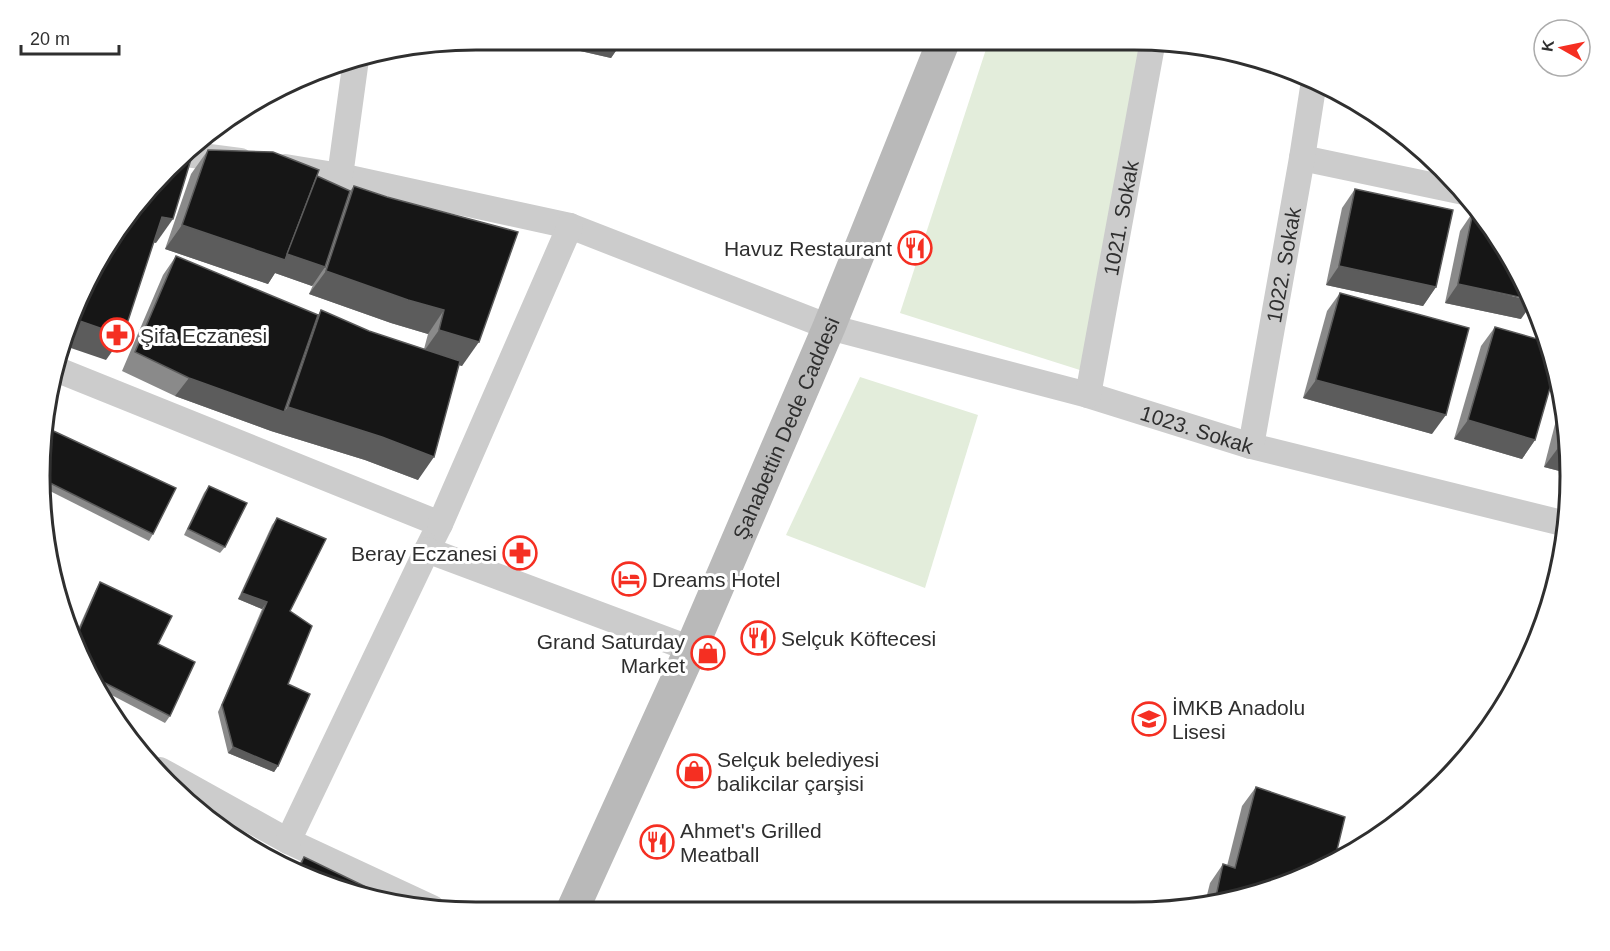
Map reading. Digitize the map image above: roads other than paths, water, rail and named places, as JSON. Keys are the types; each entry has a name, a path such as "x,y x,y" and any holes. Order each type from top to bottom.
{"street":[{"name":"Şahabettin Dede Caddesi","path":"576,902 691,649 829,327 940,50"},
{"name":"1021. Sokak","path":"1088,395 1151,50"},
{"path":"340,176 355,67"},
{"name":"1022. Sokak","path":"1251,446 1313,89"},
{"name":"1023. Sokak","path":"195,155 340,176 570,226 829,327 1088,395 1251,446 1558,522"},
{"path":"1302,158 1450,189"},
{"path":"288,842 440,524 570,226"},
{"path":"62,372 440,524"},
{"path":"427,550 691,649"},
{"path":"177,779 288,842 404,895"}],"place":[{"name":"Havuz Restaurant","path":"915,248"},
{"name":"Şifa Eczanesi","path":"117,335"},
{"name":"Beray Eczanesi","path":"520,553"},
{"name":"Dreams Hotel","path":"629,579"},
{"name":"Selçuk Köftecesi","path":"758,638"},
{"name":"Grand Saturday Market","path":"708,653"},
{"name":"İMKB Anadolu Lisesi","path":"1149,719"},
{"name":"Selçuk belediyesi balikcilar çarşisi","path":"694,771"},
{"name":"Ahmet's Grilled Meatball","path":"657,842"}]}
